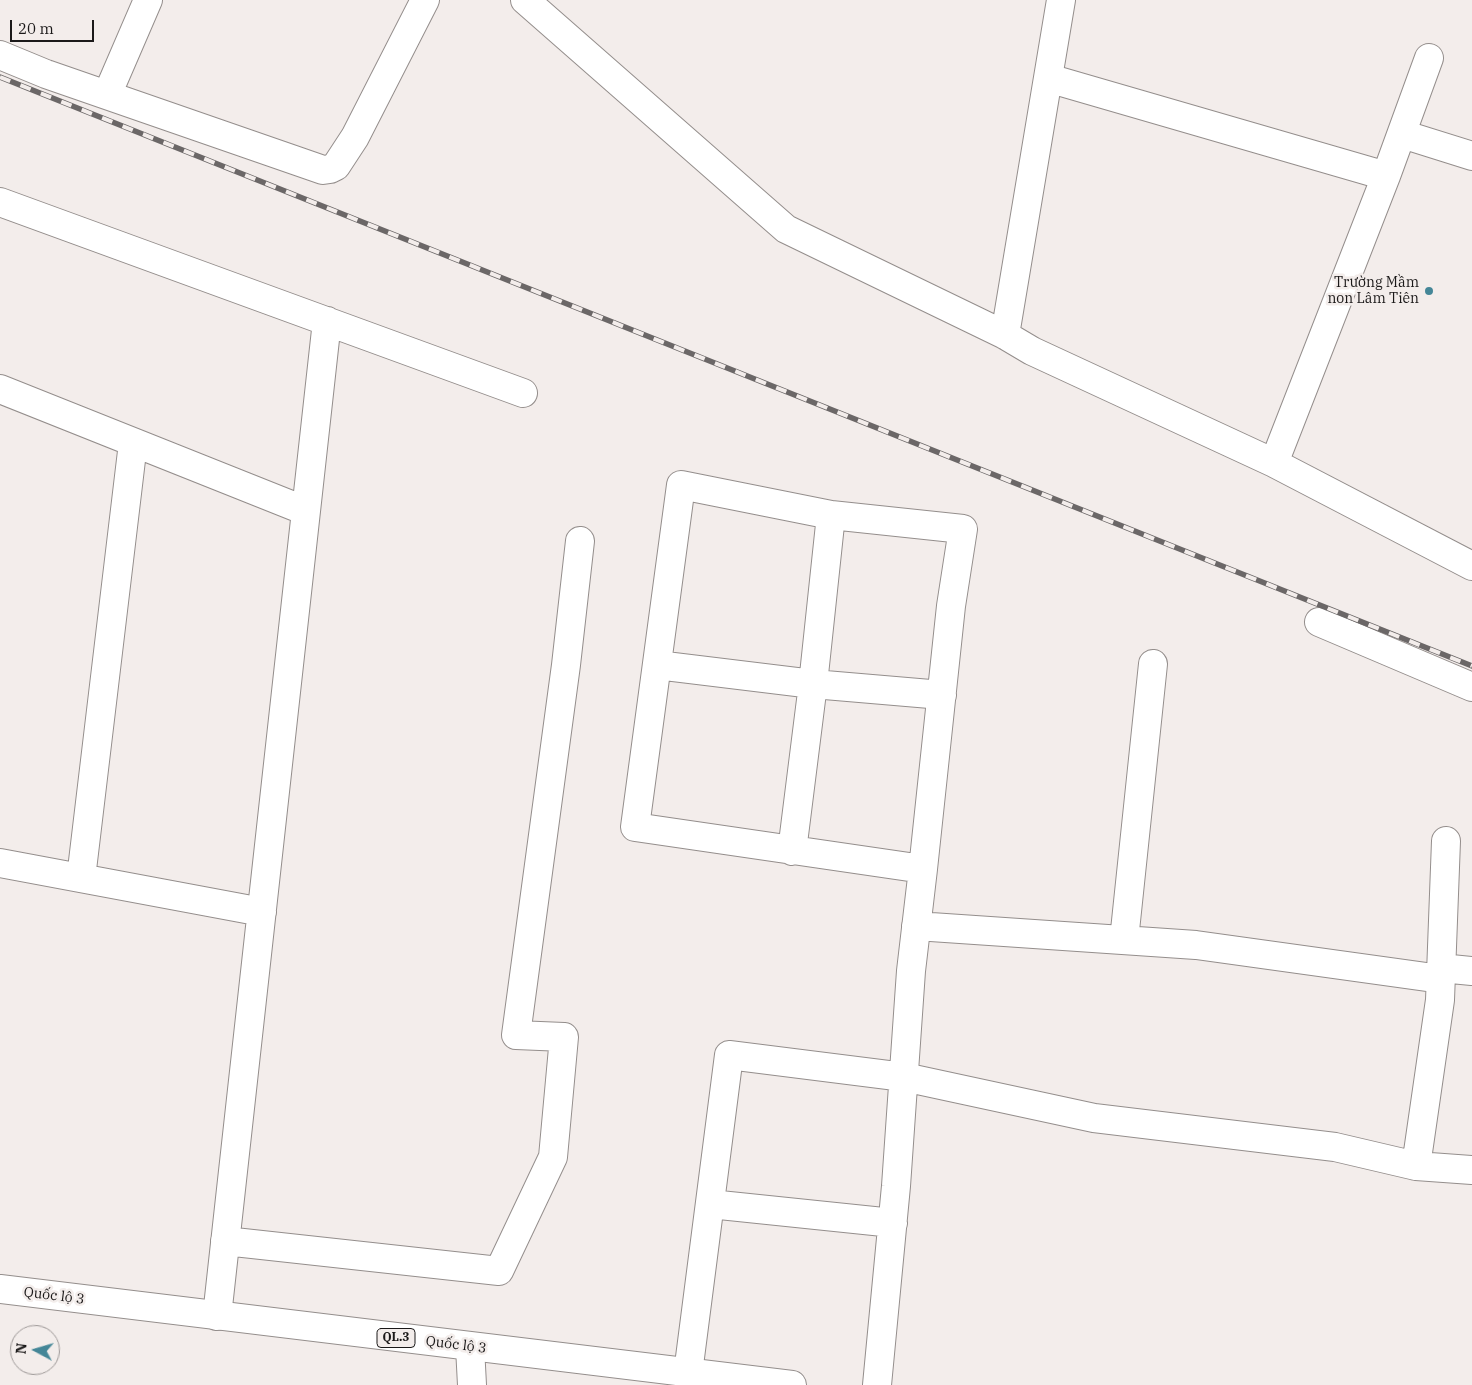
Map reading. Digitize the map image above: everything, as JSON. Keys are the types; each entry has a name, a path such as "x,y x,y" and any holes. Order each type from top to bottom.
{"main road":[{"path":"106,95 148,0"},
{"path":"0,55 106,95 323,170 336,166 355,137 425,0"},
{"path":"525,0 786,229 1005,335 1032,351 1274,462 1472,566"},
{"path":"1005,335 1061,0"},
{"path":"1274,462 1386,176 1429,58"},
{"path":"1048,78 1386,176"},
{"path":"1402,134 1472,156"},
{"path":"0,202 523,393"},
{"path":"217,1316 328,321"},
{"path":"0,389 306,511"},
{"path":"82,878 133,443"},
{"path":"877,1385 893,1223 911,971 923,869 951,606 963,529 831,515 682,485 635,827 923,869"},
{"path":"792,851 813,684 831,515"},
{"path":"225,1241 499,1271 553,1157 564,1037 516,1035 566,665 580,541"},
{"path":"1319,622 1472,687"},
{"path":"1124,940 1153,664"},
{"path":"657,665 813,684 942,695"},
{"path":"1416,1166 1440,1000 1446,841"},
{"path":"0,863 262,912"},
{"path":"916,926 1196,944 1441,973 1472,971"},
{"path":"688,1373 729,1055 904,1077 1094,1118 1335,1147 1416,1166 1472,1170"},
{"path":"710,1204 893,1223"},
{"name":"Quốc lộ 3","path":"0,1289 792,1385"},
{"path":"470,1347 472,1385"}],"railway":[{"path":"0,77 1472,666"}],"place":[{"name":"Trường Mầm non Lâm Tiên","path":"1429,291"}]}
